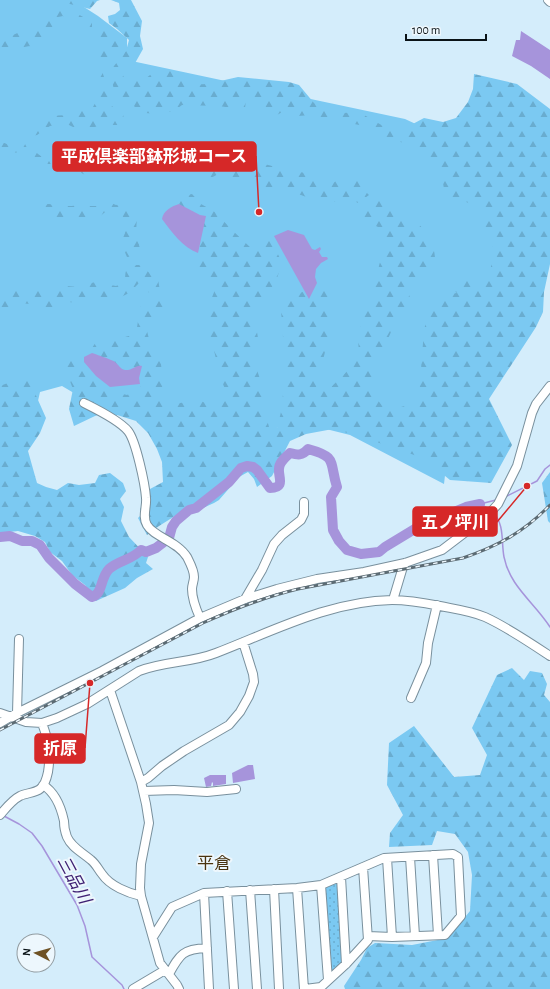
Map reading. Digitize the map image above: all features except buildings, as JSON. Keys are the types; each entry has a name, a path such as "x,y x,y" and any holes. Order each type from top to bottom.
{"street":[{"path":"0,723 102,671 200,618 245,598 317,579 364,572 406,563 442,550 488,515 496,506 505,492 520,460 532,413 536,404 550,386"},
{"path":"84,403 122,425 130,434 135,447 146,490 147,505 145,519 147,525 181,550 192,568 194,577 192,588 193,598 200,618"},
{"path":"245,598 262,570 274,544 282,535 301,520 304,514 304,502"},
{"path":"393,600 402,570 406,563"},
{"path":"0,713 14,715 26,722 42,723 77,709 99,698 139,671 159,664 196,659 214,654 300,619 314,615 351,605 393,600 437,605 468,611 485,617 550,656"},
{"path":"411,698 426,663 428,643 437,605"},
{"path":"14,715 19,639"},
{"path":"141,782 184,751 229,725 240,712 249,696 254,682 254,674 243,642"},
{"path":"110,690 144,791 149,823 141,864 140,888 160,963 179,989"},
{"path":"3,812 12,801 20,796 40,789 47,776 50,756 48,739 42,723"},
{"path":"43,785 56,797 63,816 66,835 73,846 96,864 102,875 110,883 135,895 142,896"},
{"path":"144,791 174,790 207,792 236,789"},
{"path":"153,938 172,907 204,892 298,888 321,885 387,858 453,854 458,858 461,916 445,935 392,937 368,936"},
{"path":"433,855 438,935"},
{"path":"410,856 415,936"},
{"path":"387,858 392,937"},
{"path":"298,888 305,989 321,987 346,964 368,940 363,867"},
{"path":"340,877 346,964"},
{"path":"321,885 328,980"},
{"path":"274,889 280,989"},
{"path":"250,890 257,989"},
{"path":"227,891 234,989"},
{"path":"204,892 209,989"},
{"path":"133,989 167,972 178,958 193,948 207,948"}],"green space":[{"path":"0,0 73,0 98,16 127,38 127,60 405,119 528,176 453,406 444,484 350,435 290,420 252,443 142,409 101,409 62,386 40,392 33,423 0,448"},
{"path":"60,0 100,0 97,1 90,9 62,2"},
{"path":"111,0 131,0 142,21 140,36 143,49 134,65 122,73 125,80 145,79 159,68 174,72 186,85 207,84 238,77 289,82 299,85 314,103 328,106 343,113 359,112 390,130 409,126 424,118 443,122 456,118 468,102 473,89 474,74 517,84 550,109 550,264 544,292 543,312 536,327 489,399 512,445 491,483 450,480 423,458 359,436 333,429 306,434 290,441 272,476 257,487 254,479 248,472 239,477 219,500 194,512 175,516 147,535 138,518 142,514 140,509 150,496 150,489 163,482 162,462 157,449 148,433 136,421 117,415 115,419 105,413 74,426 69,409 73,389 64,366 65,356 80,358 89,377 105,384 111,391 127,395 140,387 144,377 138,369 112,368 93,356 92,348 98,339 125,337 136,334 138,321 131,316 141,306 151,300 155,294 160,296 164,309 147,331 152,351 161,362 163,396 174,404 198,400 219,408 228,397 216,371 219,362 216,359 207,314 216,284 209,279 198,266 197,252 205,220 185,210 176,200 178,197 192,194 201,204 215,212 252,249 271,239 282,263 276,281 265,298 258,303 252,324 256,326 258,338 251,352 260,379 263,404 269,427 277,428 282,408 285,364 281,310 284,301 295,297 302,292 311,292 322,284 332,292 328,340 316,388 326,392 348,370 357,357 359,348 357,332 362,324 366,308 374,300 372,284 378,276 380,261 388,248 380,228 376,226 372,227 363,218 368,206 374,200 382,199 396,206 401,209 404,218 414,221 422,227 433,245 437,264 434,269 424,274 419,282 407,287 410,298 405,311 398,318 397,327 391,332 376,362 372,377 373,395 381,404 393,409 413,404 419,395 424,330 427,318 435,300 440,295 457,293 451,289 452,285 461,284 470,278 476,280 489,275 492,262 497,258 485,226 482,209 464,201 448,197 436,163 420,151 405,143 391,140 369,127 311,115 298,116 284,111 277,115 266,114 266,101 246,100 245,108 182,105 174,111 159,114 145,113 132,105 117,101 110,74 114,66 126,51 129,40 109,23 108,16 115,14 120,10 119,3"},
{"path":"65,10 76,13 92,22 92,29 79,26 75,20 65,19 63,16 58,17 54,23 47,42 40,45 14,50 0,64 0,44 13,35 33,26 53,11"},
{"path":"101,29 115,35 122,45 122,49 106,64 102,71 109,92 110,105 123,113 123,125 103,125 86,129 75,128 69,125 56,125 50,126 37,135 27,137 25,135 38,121 47,116 69,115 93,107 98,98 100,86 94,78 98,61 98,31"},
{"path":"0,141 9,144 25,144 27,148 34,150 44,158 53,161 115,159 131,155 179,155 196,152 228,160 242,158 291,171 307,173 326,182 333,183 339,179 351,177 363,183 366,192 369,195 358,203 351,199 339,199 325,204 301,195 267,188 256,182 218,174 210,178 205,178 197,175 193,170 172,171 170,165 157,166 149,170 135,168 124,172 105,171 94,175 85,175 72,164 48,164 35,157 20,152 0,156"},
{"path":"111,203 116,205 126,203 132,206 137,217 136,232 140,249 131,256 127,257 121,243 125,233 123,217 120,213 109,209 99,217 91,220 77,218 53,222 35,209 35,205 49,204 72,206 82,204 87,206 98,206"},
{"path":"136,265 142,265 155,279 158,279 160,291 155,290 149,293 147,288 139,283 129,293 117,299 95,298 81,303 68,302 58,308 40,309 30,304 19,303 11,312 0,316 0,290 48,289 66,286 78,287 95,282 116,286 122,283 125,278 126,267 130,266 133,269"},
{"path":"31,374 34,391 46,418 40,433 28,451 37,483 57,490 68,483 79,485 95,483 99,475 110,473 123,483 126,491 120,499 124,507 121,521 129,537 148,557 146,563 153,569 137,578 125,588 96,601 85,585 72,575 62,561 50,552 45,542 35,536 18,531 0,533 0,386"},
{"path":"550,472 550,523 548,521 542,483"},
{"path":"512,668 524,680 530,671 542,673 547,684 544,695 550,702 550,989 345,989 344,986 367,948 375,943 412,945 448,938 470,911 472,875 468,852 455,834 437,831 432,845 389,847 390,833 403,815 387,785 389,743 414,726 454,777 480,775 487,755 472,728 497,675"},
{"path":"337,881 339,884 344,961 332,973 329,973 325,887"}],"shaded area":[{"path":"521,31 550,50 550,79 531,66 512,56 516,40 520,40"},
{"path":"179,204 200,215 206,216 198,253 182,243 162,219 168,209"},
{"path":"288,230 304,235 312,249 315,250 320,247 321,249 319,252 322,257 327,257 328,259 321,263 316,269 315,277 317,283 309,299 274,236"},
{"path":"92,353 114,361 125,370 142,366 139,378 140,384 110,387 96,376 84,362 84,357"},
{"path":"248,765 253,765 255,779 233,783 232,773"},
{"path":"210,775 226,775 226,784 213,786 212,782 211,786 206,787 204,778"}],"waterway":[{"path":"0,537 10,536 22,541 32,541 40,545 49,558 75,584 92,597 98,593 104,577 109,569 134,556 141,550 146,552 156,548 169,538 172,527 176,521 189,510 196,508 229,482 241,468 247,466 253,467 257,470 270,488 275,488 280,484 279,466 283,460 290,453 300,454 304,453 308,449 324,455 331,462 337,487 331,497 333,530 339,541 347,550 361,554 379,552 418,527 466,507 480,504"},
{"path":"505,497 537,481 545,469 550,465"},
{"path":"480,504 496,500"},
{"path":"480,504 489,509"},
{"path":"493,512 497,517 501,528 503,551 507,568 517,586 550,627"},
{"name":"三品川","path":"4,816 32,833 42,846 77,905 85,926 92,957 122,985 124,989"}],"railway":[{"path":"0,730 203,623 226,613 298,589 463,558 510,537 530,523 550,505"}],"place":[{"name":"平成倶楽部鉢形城コース","path":"259,212"},
{"name":"五ノ坪川","path":"527,486"},
{"name":"折原","path":"90,683"}],"district":[{"name":"平倉","path":"214,863"}]}
